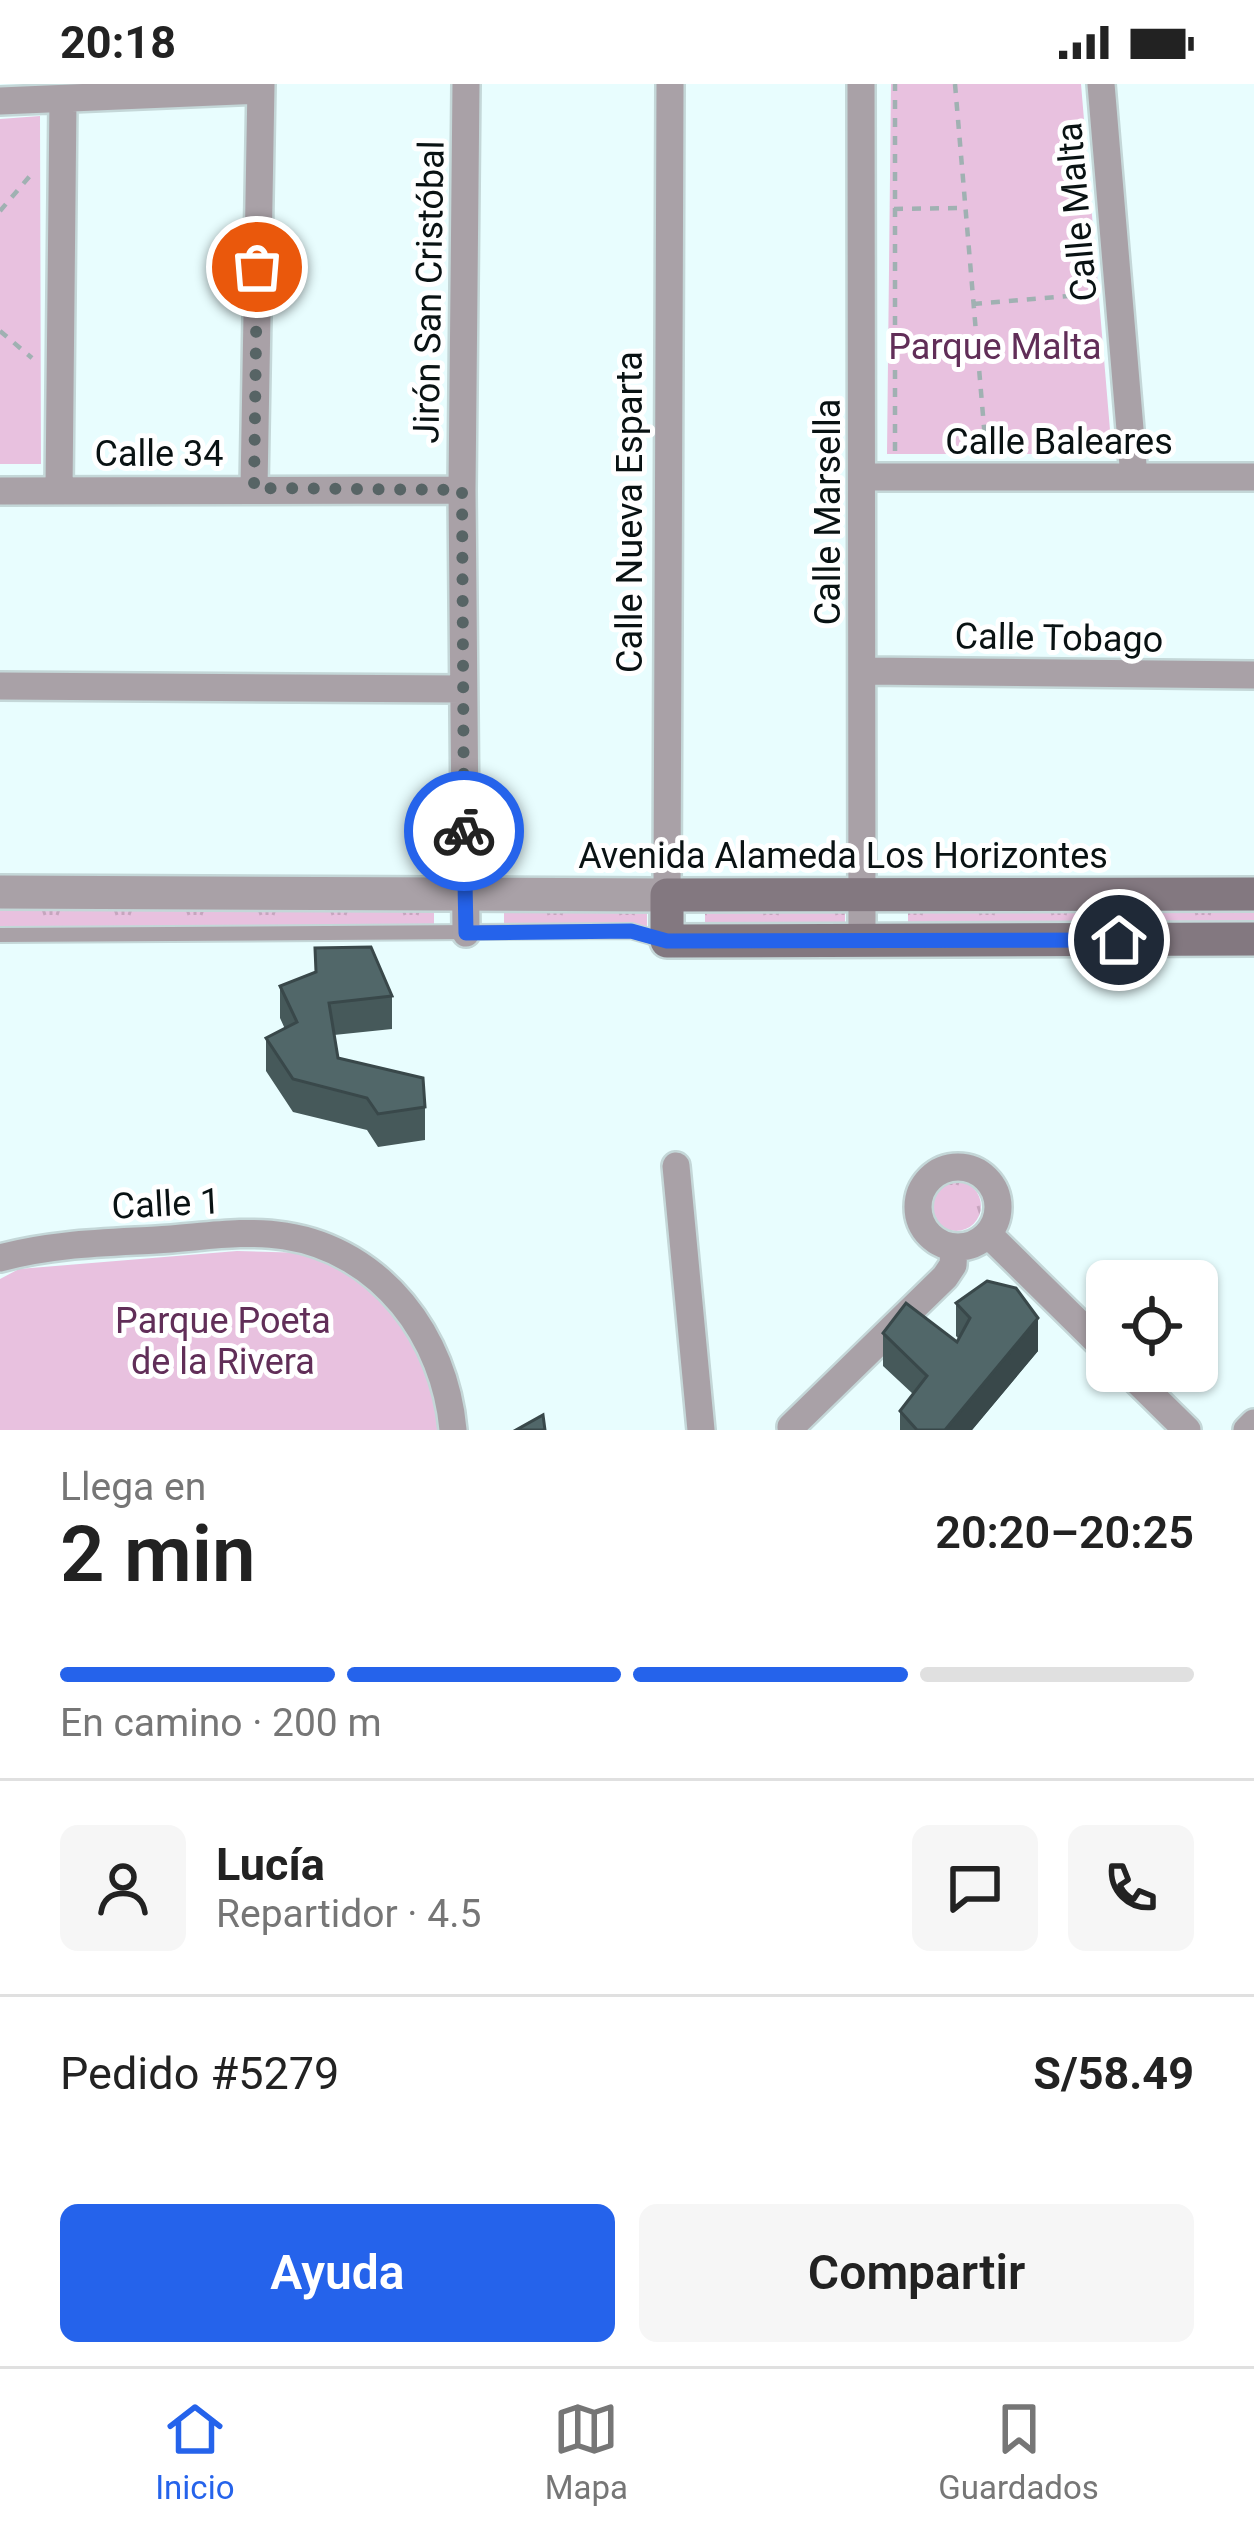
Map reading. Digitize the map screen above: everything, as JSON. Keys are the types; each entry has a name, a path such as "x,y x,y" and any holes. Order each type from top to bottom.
{"main road":[{"name":"Avenida Alameda Los Horizontes","path":"667,895 1254,894"},
{"name":"Calle Nueva Esparta","path":"667,895 667,941"},
{"path":"667,941 1254,939"}],"street":[{"name":"Jirón San Cristóbal","path":"466,84 462,490 466,933"},
{"name":"Calle Nueva Esparta","path":"667,895 670,84"},
{"name":"Calle Marsella","path":"861,84 862,941"},
{"name":"Calle Malta","path":"1102,84 1134,477"},
{"path":"0,101 260,87 254,488"},
{"path":"59,490 63,99"},
{"name":"Calle Baleares","path":"864,476 1254,477"},
{"name":"Calle 34","path":"0,491 462,490"},
{"name":"Calle Tobago","path":"864,670 1254,675"},
{"path":"0,686 463,688"},
{"name":"Avenida Alameda Los Horizontes","path":"0,892 667,895"},
{"path":"676,1166 701,1430"},
{"path":"945,1169 972,1170 992,1186 998,1211 988,1234 966,1247 954,1247 931,1237 918,1213 924,1186 945,1169"},
{"path":"988,1234 1086,1330"},
{"name":"Calle 1","path":"0,1258 43,1246 236,1235 286,1236 334,1252 377,1275 413,1315 440,1363 454,1430"},
{"path":"791,1427 946,1276 953,1265 954,1247"},
{"path":"1148,1392 1187,1430"},
{"path":"1247,1430 1254,1424"}],"lane":[{"path":"0,935 631,931 667,941"}],"path":[{"path":"893,451 895,84"},
{"path":"955,84 986,451"},
{"path":"0,211 38,167"},
{"path":"894,208 965,208"},
{"path":"974,304 1095,294"},
{"path":"0,331 38,363"}],"green space":[{"name":"Parque Malta","path":"891,84 1081,84 1112,454 887,454"},
{"path":"40,116 41,464 0,464 0,119"},
{"path":"0,908 434,908 434,926 0,926"},
{"path":"504,909 647,911 647,930 504,928"},
{"path":"845,909 845,930 705,931 705,910"},
{"path":"908,909 1254,912 1254,930 908,928"},
{"path":"956,1181 974,1188 981,1206 974,1224 956,1231 938,1224 931,1206 938,1188"},
{"name":"Parque Poeta de la Rivera","path":"237,1251 307,1253 381,1294 416,1330 446,1430 0,1430 0,1279 19,1269"}],"building":[{"path":"371,947 392,996 329,1003 338,1058 423,1078 425,1107 378,1114 367,1098 293,1079 266,1038 297,1022 280,986 316,972 315,948"},
{"path":"987,1281 1016,1288 1038,1318 945,1430 917,1430 900,1411 927,1376 883,1333 906,1303 957,1342 970,1318 956,1303"},
{"path":"543,1415 545,1430 516,1430"}],"way so far":[{"path":"257,267 254,488 462,490 464,831"}],"route":[{"path":"464,831 466,933 631,931 667,941 1119,940"}]}
